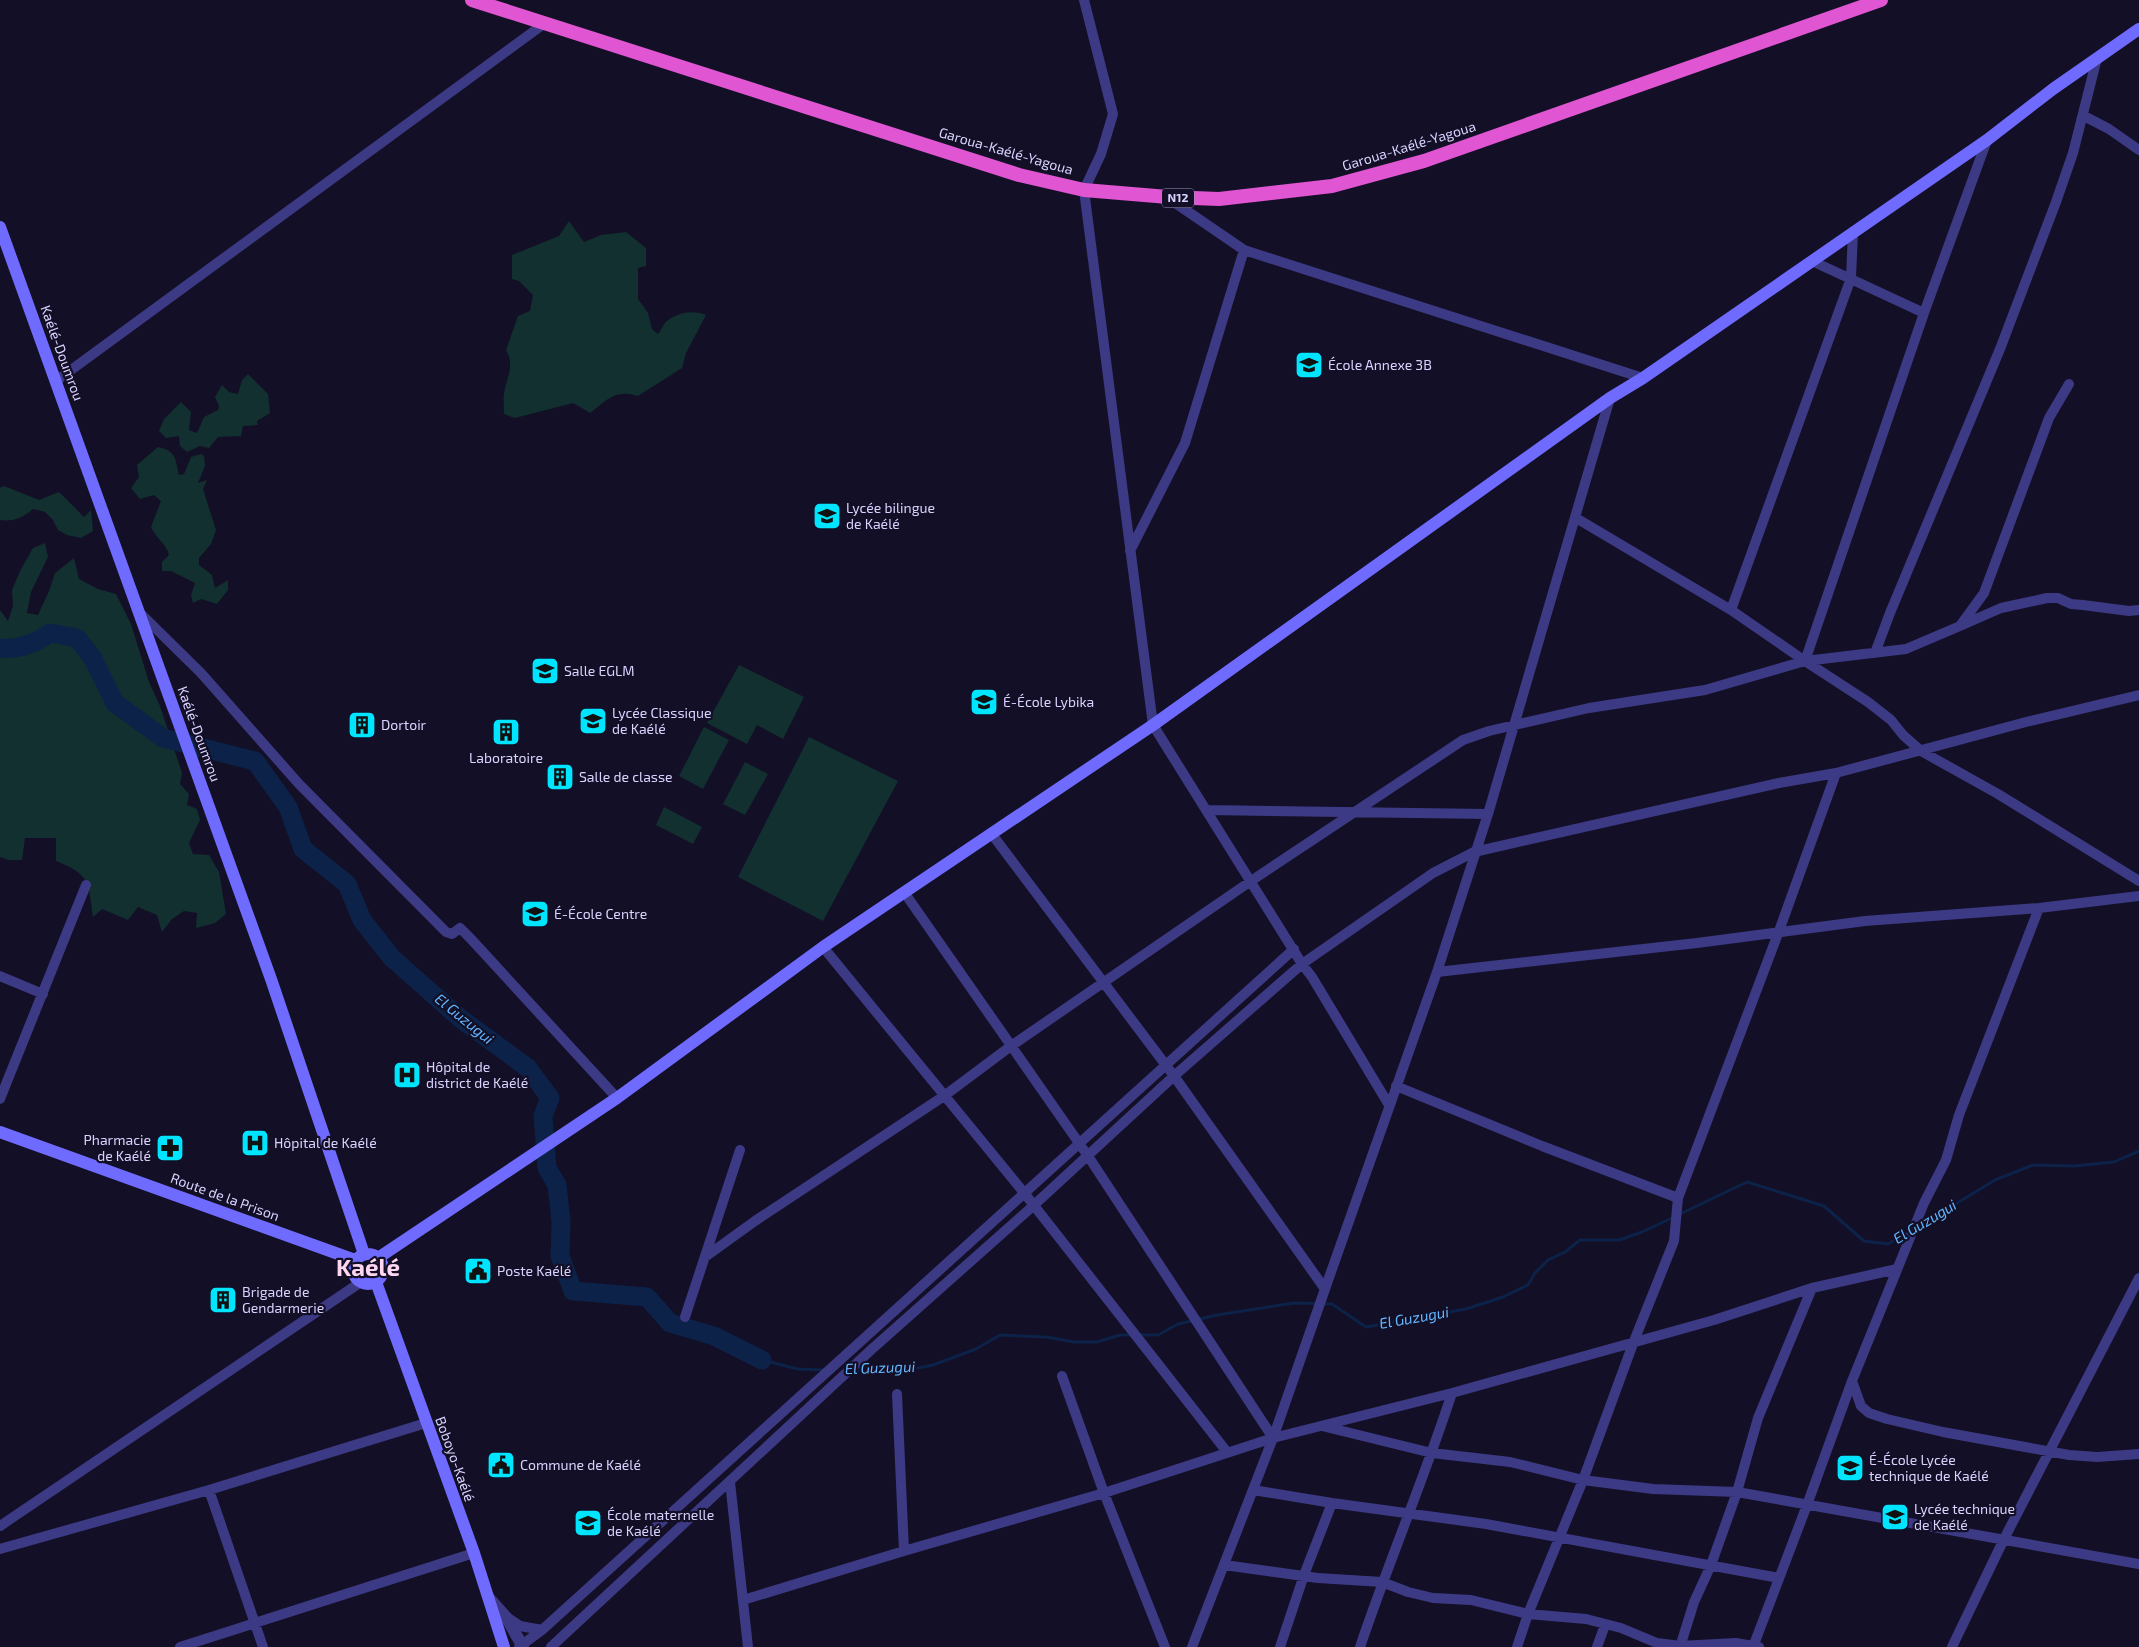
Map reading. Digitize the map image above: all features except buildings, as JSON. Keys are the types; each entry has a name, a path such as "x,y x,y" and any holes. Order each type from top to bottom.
{"highway":[{"name":"Garoua-Kaélé-Yagoua","path":"472,0 1018,175 1084,190 1219,199 1332,186 1424,161 1881,0"}],"main road":[{"path":"378,1258 617,1098 823,947 1153,725 1610,398 1643,378 1987,140 2053,89 2139,28"},
{"name":"Kaélé-Doumrou","path":"0,227 271,979 360,1257"},
{"name":"Route de la Prison","path":"0,1132 360,1257"},
{"path":"372,1254 378,1258 381,1261 383,1270 376,1282 371,1284 361,1282 353,1272 360,1257 372,1254"},
{"name":"Boboyo-Kaélé","path":"376,1282 474,1553 504,1647"}],"street":[{"path":"1084,0 1113,114 1101,154 1084,190 1153,725 1302,964 1312,976 1389,1105"},
{"path":"56,381 545,24"},
{"path":"1875,653 2000,349 2056,202 2084,116 2097,58"},
{"path":"2084,116 2109,129 2139,150"},
{"path":"1805,661 1924,313 1987,140"},
{"path":"1168,197 1244,250 1643,378"},
{"path":"1731,610 1851,278 1853,232"},
{"path":"1130,551 1186,443 1244,250"},
{"path":"1812,261 1924,313"},
{"path":"1960,626 1984,593 2049,418 2069,384"},
{"path":"1192,1647 1273,1438 1437,972 1515,726 1610,398"},
{"path":"1576,518 1731,610 1868,702 1891,720 1903,736 1920,751 1998,794 2139,881"},
{"path":"705,1257 755,1221 944,1096 1011,1046 1251,881 1464,740 1489,731 1589,708 1705,690 1805,661 1906,649 2001,608 2047,598 2058,598 2083,606 2129,611 2139,610"},
{"path":"140,612 201,673 298,784 446,932 452,934 460,928 617,1098"},
{"path":"551,1647 872,1349 1033,1206 1174,1076 1302,964 1433,873 1474,852 1770,785 1836,773 2139,695"},
{"path":"1517,1647 1528,1614 1583,1480 1634,1341 1674,1241 1678,1198 1779,931 1836,773"},
{"path":"1207,810 1488,814"},
{"path":"991,833 1174,1076 1326,1289"},
{"path":"0,1099 86,885"},
{"path":"904,892 1088,1156 1273,1438"},
{"path":"1437,972 1697,943 1865,921 2039,908 2139,896"},
{"path":"1224,1565 1318,1578 1382,1582 1418,1595 1433,1598 1471,1600 1528,1614 1578,1618 1621,1628 1657,1643 1680,1646 1736,1643 1755,1646 1852,1381 1924,1203 1946,1160 1959,1116 2039,908"},
{"path":"823,947 1025,1194 1227,1452"},
{"path":"489,1598 506,1617 521,1646 542,1630 1294,949"},
{"path":"0,976 43,994"},
{"path":"1396,1086 1542,1146 1678,1198"},
{"path":"685,1317 740,1150"},
{"path":"743,1600 1104,1493 1273,1438 1452,1392 1714,1320 1812,1288 1897,1269"},
{"path":"1952,1647 2004,1539 2139,1278"},
{"path":"0,1526 361,1282"},
{"path":"1680,1646 1694,1602 1711,1565 1737,1492 1758,1418 1812,1288"},
{"path":"1062,1376 1104,1493 1165,1647"},
{"path":"1852,1381 1858,1401 1869,1413 1943,1432 2069,1455 2097,1457 2139,1454"},
{"path":"1360,1647 1382,1582 1411,1513 1452,1392"},
{"path":"897,1394 904,1551"},
{"path":"0,1549 209,1490 426,1423"},
{"path":"1319,1425 1432,1453 1510,1462 1583,1480 1653,1490 1737,1492 2139,1564"},
{"path":"730,1482 748,1647"},
{"path":"209,1490 263,1647"},
{"path":"1253,1490 1486,1524 1558,1539 1779,1578"},
{"path":"1280,1647 1304,1575 1332,1503"},
{"path":"180,1647 474,1553"},
{"path":"506,1617 520,1626 542,1630"},
{"path":"1597,1647 1605,1625"}],"green space":[{"path":"569,221 584,242 601,235 626,232 646,248 646,266 638,268 638,299 648,313 652,329 658,334 666,322 681,314 691,312 706,315 686,353 682,368 638,396 630,394 617,395 590,413 573,403 515,418 504,414 504,393 510,371 509,355 506,350 518,316 530,311 533,295 519,281 512,279 512,255 559,236"},
{"path":"248,374 268,394 270,413 257,421 258,425 243,426 241,436 218,437 209,448 200,446 187,452 180,446 179,436 166,438 159,431 164,419 181,402 191,412 189,430 197,433 204,417 218,410 219,406 215,397 222,385 229,392 238,394 242,380"},
{"path":"158,447 172,453 176,460 179,475 184,474 191,457 201,454 204,456 205,466 198,483 207,480 203,489 216,530 211,544 199,558 199,565 212,575 215,588 228,580 228,590 217,604 201,599 193,603 191,595 195,583 171,571 162,571 162,562 169,555 166,547 151,527 161,501 154,495 140,499 131,488 139,477 137,465"},
{"path":"4,486 39,500 59,492 84,517 91,510 93,531 81,538 67,535 58,530 53,520 45,512 33,509 18,519 0,520 0,488"},
{"path":"45,543 48,557 31,592 27,613 38,615 55,573 74,558 79,579 98,589 116,594 131,624 149,682 160,706 182,773 180,784 189,794 187,805 197,809 200,820 189,843 193,854 209,855 219,872 226,914 215,923 196,928 197,913 184,911 172,919 162,932 157,915 138,907 128,920 102,909 93,917 86,881 76,871 56,861 56,838 25,838 22,860 8,860 0,857 0,610 8,621 13,606 12,590 20,571 33,548"},
{"path":"739,665 804,697 783,739 757,725 747,744 707,723"},
{"path":"704,727 729,740 703,789 679,776"},
{"path":"809,737 898,781 823,921 738,877"},
{"path":"745,762 768,774 745,815 723,804"},
{"path":"664,807 702,827 693,844 656,825"}],"waterway":[{"name":"El Guzugui","path":"0,648 14,648 27,645 50,633 77,638 92,657 115,703 163,738 255,761 288,807 303,849 347,884 362,920 392,958 461,1019 528,1068 550,1098 543,1116 547,1168 557,1185 561,1222 560,1256 573,1291 647,1297 670,1323 714,1336 762,1360"},
{"name":"El Guzugui","path":"1918,1227 1995,1180 2033,1165 2074,1166 2114,1162 2139,1151"},
{"name":"El Guzugui","path":"1680,1214 1747,1182 1824,1206 1864,1241 1888,1244 1909,1232"},
{"name":"El Guzugui","path":"1140,1335 1158,1335 1178,1324 1217,1315 1294,1303 1332,1304 1366,1327 1466,1309 1503,1297 1528,1285 1535,1273 1548,1260 1565,1252 1580,1240 1619,1240 1674,1217"},
{"name":"El Guzugui","path":"853,1371 902,1371 933,1365 976,1349 1000,1335 1046,1337 1074,1342 1097,1342 1120,1335 1133,1335"},
{"name":"El Guzugui","path":"762,1360 798,1369 824,1370"}],"place":[{"name":"École Annexe 3B","path":"1309,365"},
{"name":"Lycée bilingue de Kaélé","path":"827,516"},
{"name":"Salle EGLM","path":"545,671"},
{"name":"É-École Lybika","path":"984,702"},
{"name":"Lycée Classique de Kaélé","path":"593,721"},
{"name":"Dortoir","path":"362,725"},
{"name":"Laboratoire","path":"506,732"},
{"name":"Salle de classe","path":"560,777"},
{"name":"É-École Centre","path":"535,914"},
{"name":"Hôpital de district de Kaélé","path":"407,1075"},
{"name":"Hôpital de Kaélé","path":"255,1143"},
{"name":"Pharmacie de Kaélé","path":"170,1148"},
{"name":"Poste Kaélé","path":"478,1271"},
{"name":"Brigade de Gendarmerie","path":"223,1300"},
{"name":"Commune de Kaélé","path":"501,1465"},
{"name":"É-École Lycée technique de Kaélé","path":"1850,1468"},
{"name":"Lycée technique de Kaélé","path":"1895,1517"},
{"name":"École maternelle de Kaélé","path":"588,1523"}],"district":[{"name":"Kaélé","path":"368,1268"}]}
